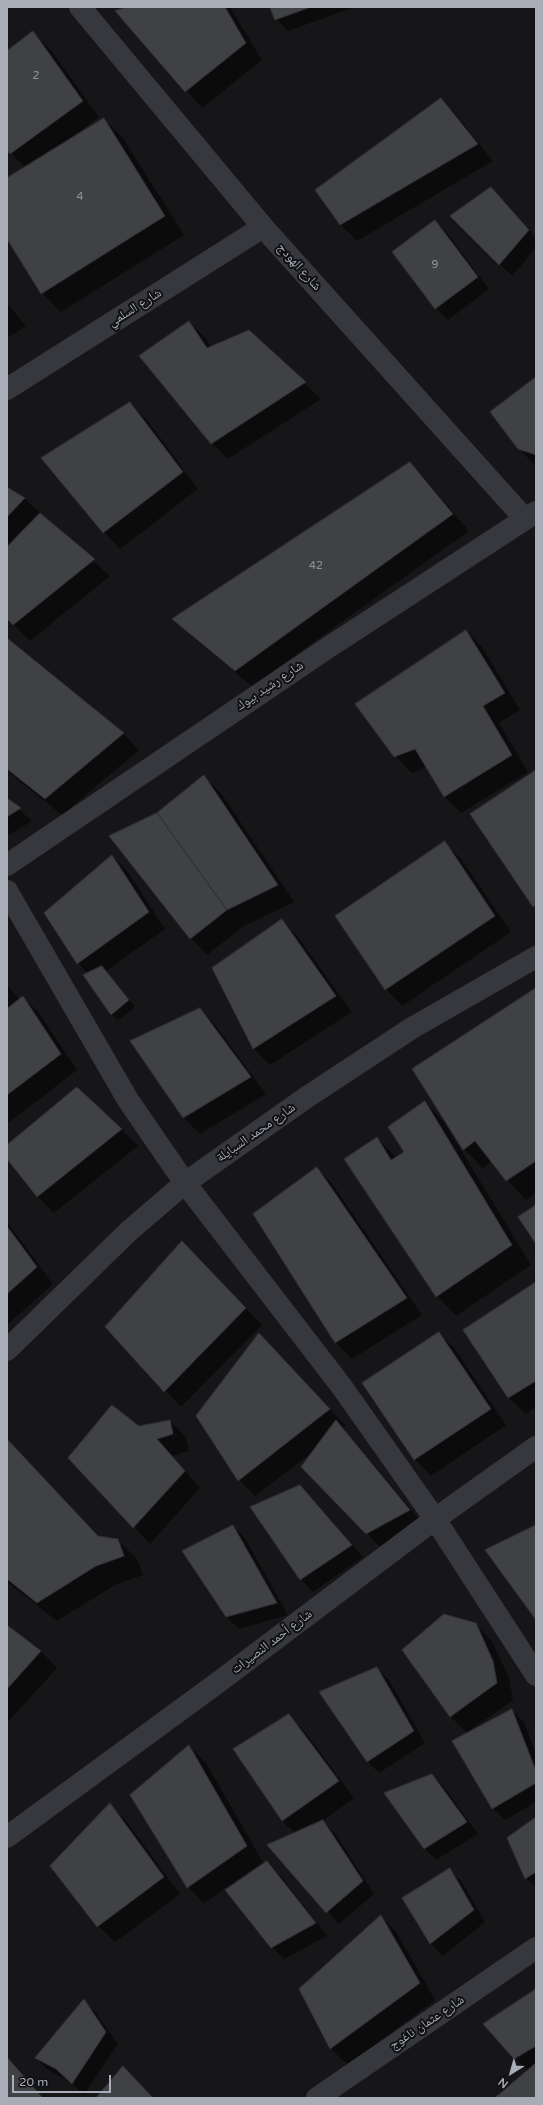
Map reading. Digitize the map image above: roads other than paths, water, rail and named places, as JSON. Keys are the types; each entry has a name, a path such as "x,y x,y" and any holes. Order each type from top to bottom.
{"street":[{"name":"شارع الهودج","path":"80,7 263,227 531,516"},
{"name":"شارع السلمي","path":"7,389 263,227"},
{"name":"شارع رشيد بيوك","path":"7,865 319,653 531,516"},
{"path":"7,892 128,1100 185,1183 342,1387 435,1519 536,1675"},
{"name":"شارع محمد السبايلة","path":"7,1350 129,1231 185,1183 307,1097 412,1028 536,957"},
{"name":"شارع أحمد النصيرات","path":"7,1837 214,1686 435,1519 536,1447"},
{"name":"شارع عثمان ناغوج","path":"317,2098 536,1948"}]}
